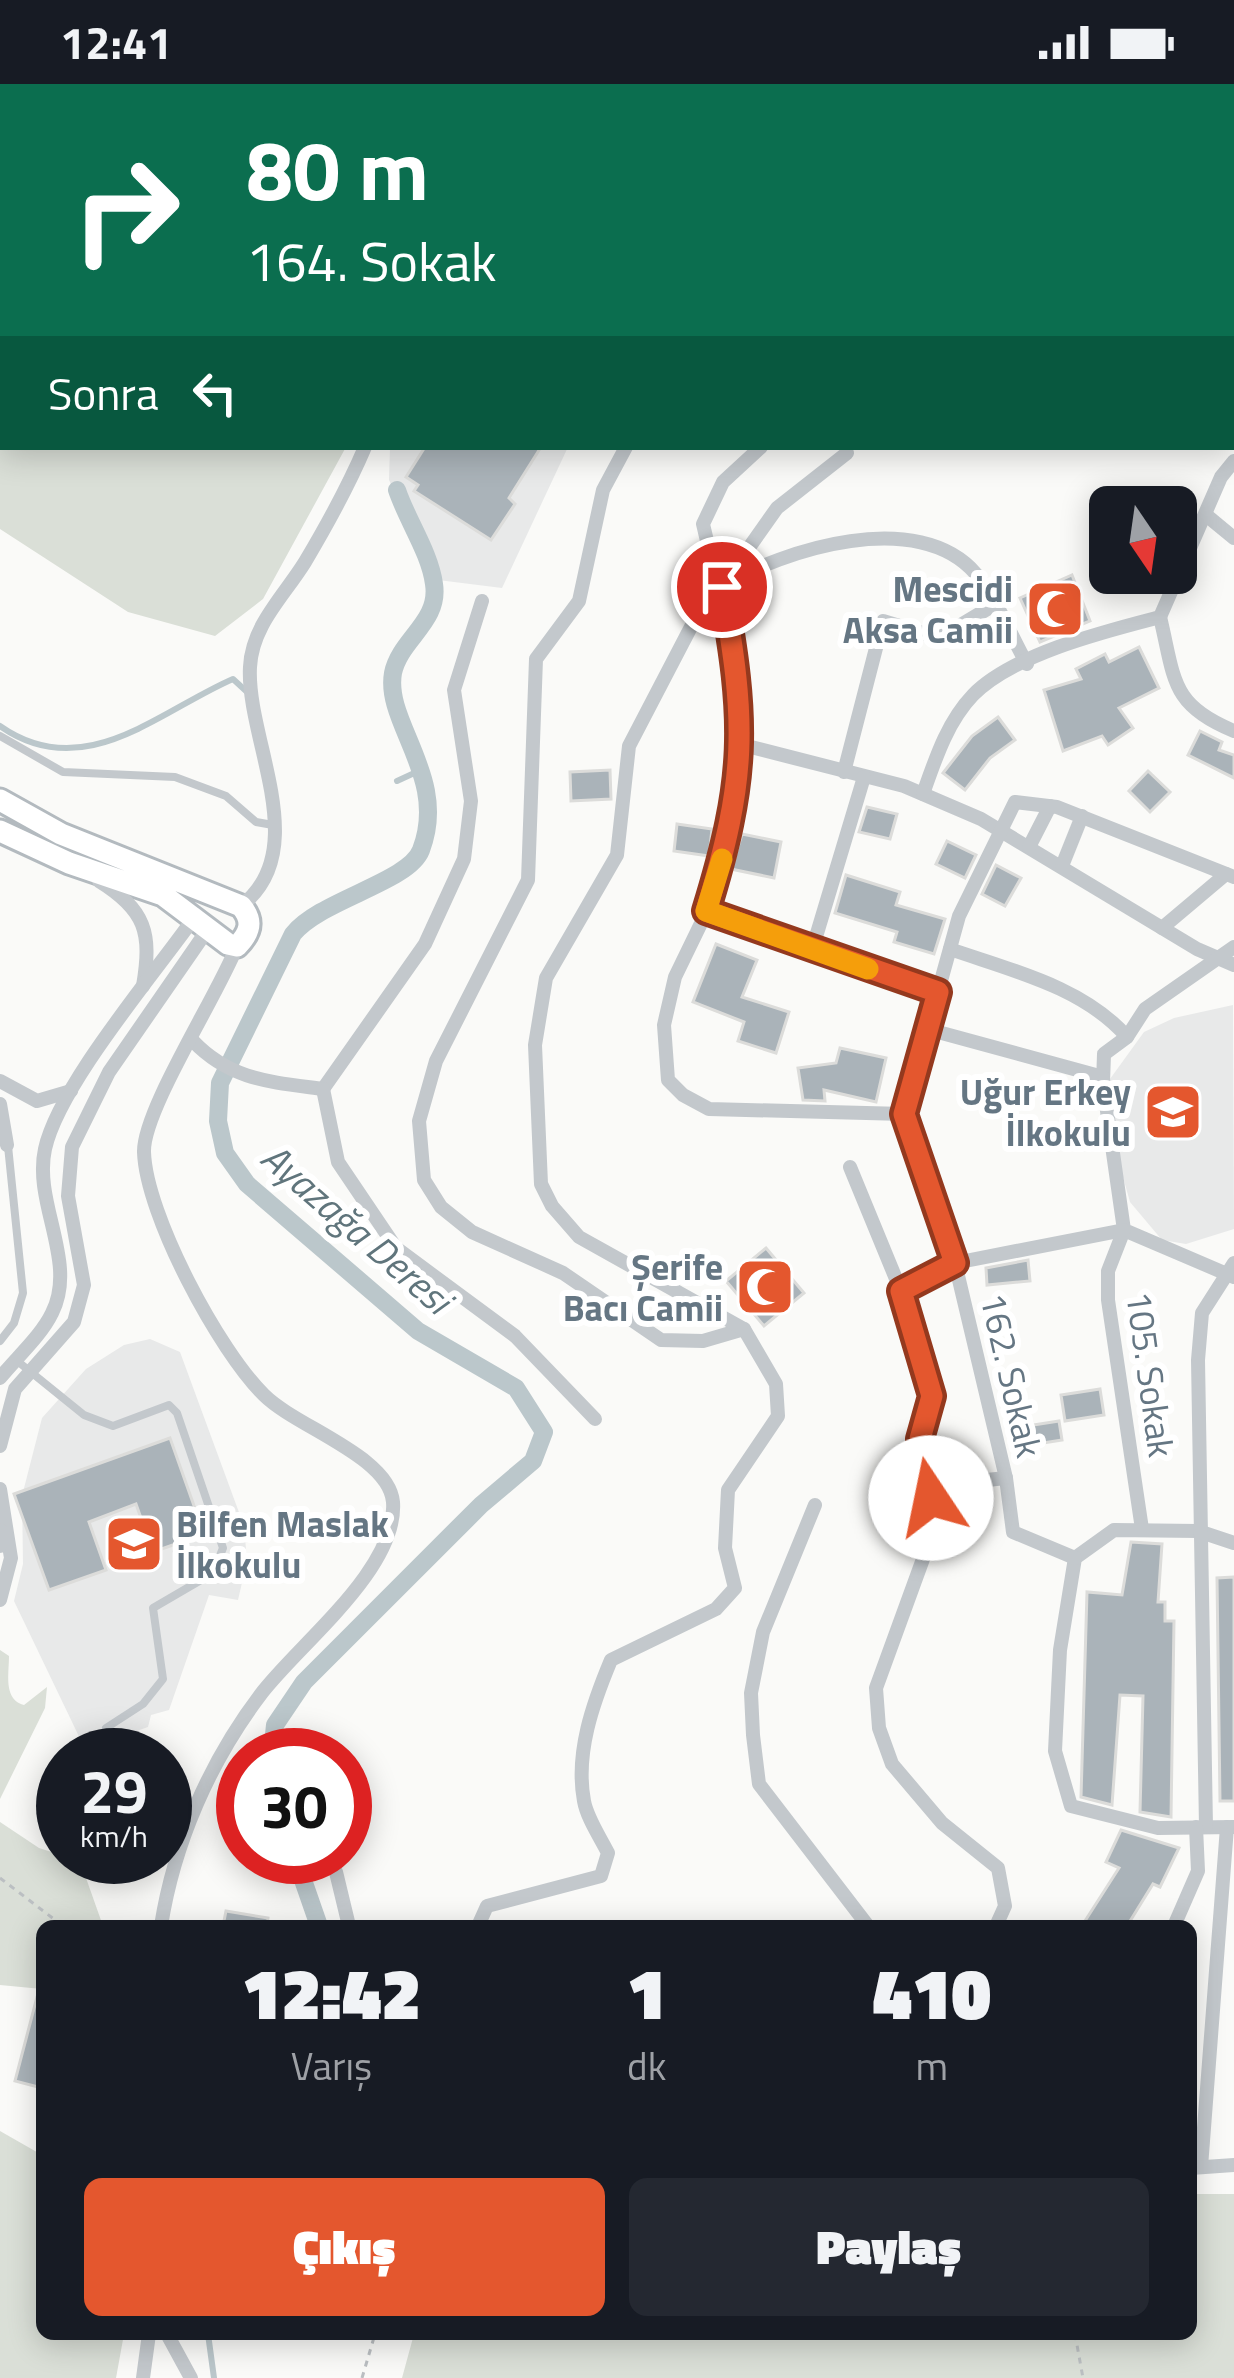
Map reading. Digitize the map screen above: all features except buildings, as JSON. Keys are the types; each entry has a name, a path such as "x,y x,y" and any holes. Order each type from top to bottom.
{"street":[{"path":"242,907 259,887 273,826 253,704 254,641 304,564 363,450"},
{"path":"624,450 603,490 579,601 536,658 528,880 436,1061 419,1121 424,1180 441,1208 472,1232 563,1273 661,1340 703,1341 744,1329"},
{"path":"481,1920 487,1906 601,1876 608,1853 584,1801 585,1730 611,1660 716,1609 735,1588 724,1548 728,1490 778,1416 776,1384 744,1329 579,1237 541,1184 536,1099 535,1045 546,978 617,855 629,746 692,626 706,554 703,524 723,482 758,450"},
{"path":"722,587 748,542 777,508 848,453"},
{"path":"1234,461 1221,477 1160,617 1179,698 1205,720 1234,731"},
{"path":"1206,515 1234,538"},
{"path":"722,587 757,566 815,548 884,538 919,541 975,572 1028,664"},
{"path":"706,554 722,587 739,677 743,745 733,824 706,911 675,977 664,1025 668,1079 682,1095 725,1110 904,1114 959,916 1015,802 1082,816 1230,876"},
{"path":"482,601 454,690 471,801 464,859 425,944 323,1090 338,1162 396,1247 514,1336 595,1419"},
{"path":"844,772 883,621 939,638 994,605"},
{"path":"922,794 943,741 971,697 994,678 1091,635 1160,617"},
{"path":"743,745 922,794 1003,832 1162,928 1234,965"},
{"path":"812,950 865,777"},
{"path":"0,800 62,834 242,907 250,924 154,1109 144,1150 182,1274 263,1394 381,1473 393,1503 389,1534 373,1567 260,1695 205,1785 167,1887 162,1920"},
{"path":"1030,847 1050,806"},
{"path":"1062,866 1082,816"},
{"path":"0,831 69,863 116,892 142,916 150,946 143,989"},
{"path":"69,863 128,880 237,946"},
{"path":"1162,928 1230,876"},
{"path":"0,1446 15,1389 74,1322 84,1285 68,1196 71,1147 109,1072 215,897"},
{"path":"706,911 938,992"},
{"path":"0,1378 52,1315 61,1286 44,1186 45,1149 75,1089 143,989 202,922"},
{"path":"1124,1230 1104,1054 1127,1037 1145,1010 1234,947"},
{"path":"950,949 1036,979 1108,1016 1127,1037"},
{"path":"928,1028 1103,1076"},
{"path":"193,1041 215,1064 242,1077 323,1090"},
{"path":"0,1081 37,1102 75,1089"},
{"path":"0,1104 4,1142"},
{"name":"162. Sokak","path":"904,1114 955,1263 1006,1478 1013,1532 1075,1558"},
{"path":"850,1167 901,1291 932,1396 920,1439 929,1486 931,1537 876,1688 879,1728 892,1765 942,1823 998,1868 1005,1906 999,1920"},
{"path":"901,1291 955,1263 1124,1230 1231,1271 1202,1313 1201,1827 1198,1871 1177,1920"},
{"name":"105. Sokak","path":"1124,1230 1108,1271 1108,1300 1142,1529"},
{"path":"929,1486 1006,1478"},
{"path":"0,1489 11,1558 0,1600"},
{"path":"814,1505 764,1633 751,1693 753,1735 759,1784 863,1920"},
{"path":"1197,2157 1231,1827 1158,1828 1071,1806 1055,1751 1060,1650 1075,1558 1114,1530 1198,1531 1234,1543"},
{"path":"0,1531 0,1546"},
{"path":"339,1884 348,1920"},
{"path":"1197,2167 1234,2165"},
{"path":"143,2378 148,2340"},
{"path":"170,2340 191,2378"}],"lane":[{"path":"0,736 63,772 175,777 226,796 256,822 273,826"},
{"path":"0,1341 14,1323 23,1293 4,1142"},
{"path":"14,1359 84,1415 112,1426 169,1405 177,1413 223,1548 213,1573 153,1608 163,1679 143,1704 106,1728"}],"path":[{"path":"0,1878 55,1920"},
{"path":"362,2378 373,2340"},
{"path":"1076,2340 1083,2378"}],"shaded area":[{"path":"0,450 344,450 263,599 215,636 128,612 0,529"},
{"path":"390,450 567,450 502,588 438,580 389,480"},
{"name":"Uğur Erkey İlkokulu","path":"1233,1005 1234,1229 1186,1244 1162,1240 1130,1202 1114,1145 1110,1079 1144,1032 1174,1018"},
{"name":"Bilfen Maslak İlkokulu","path":"150,1339 180,1352 244,1526 247,1561 238,1600 209,1595 169,1710 151,1715 145,1728 75,1728 14,1601 23,1564 22,1496 42,1418 86,1369 124,1345"},
{"path":"0,1650 9,1656 9,1685 17,1702 24,1705 47,1687 45,1708 0,1799"},
{"path":"0,1822 36,1846 36,1884 88,1884 101,1920 36,1920 36,1988 0,1985"},
{"path":"0,2131 36,2152 36,2340 123,2340 116,2378 0,2378"},
{"path":"1197,2194 1234,2194 1234,2378 402,2378 412,2340 1197,2340"}],"waterway":[{"name":"Ayazağa Deresi","path":"275,1728 304,1682 481,1505 533,1461 544,1432 516,1388 418,1331 247,1184 225,1153 218,1121 220,1083 293,934 323,911 400,872 421,850 427,799 398,711 393,673 403,650 426,620 434,584 397,490"},
{"path":"0,726 31,742 61,748 91,745 120,737 233,679 246,691"},
{"path":"397,781 423,769"},
{"name":"Ayazağa Deresi","path":"304,1884 317,1920"},
{"name":"Ayazağa Deresi","path":"209,2340 214,2378"}],"slow traffic":[{"path":"722,859 706,911 868,969"}],"place":[{"name":"Mescidi Aksa Camii","path":"1055,609"},
{"name":"Uğur Erkey İlkokulu","path":"1173,1112"},
{"name":"Şerife Bacı Camii","path":"765,1287"},
{"name":"Bilfen Maslak İlkokulu","path":"134,1544"}],"route":[{"path":"722,587 739,677 743,745 733,824 706,911 938,992 904,1114 955,1263 901,1291 932,1396 920,1439 931,1498"}]}
